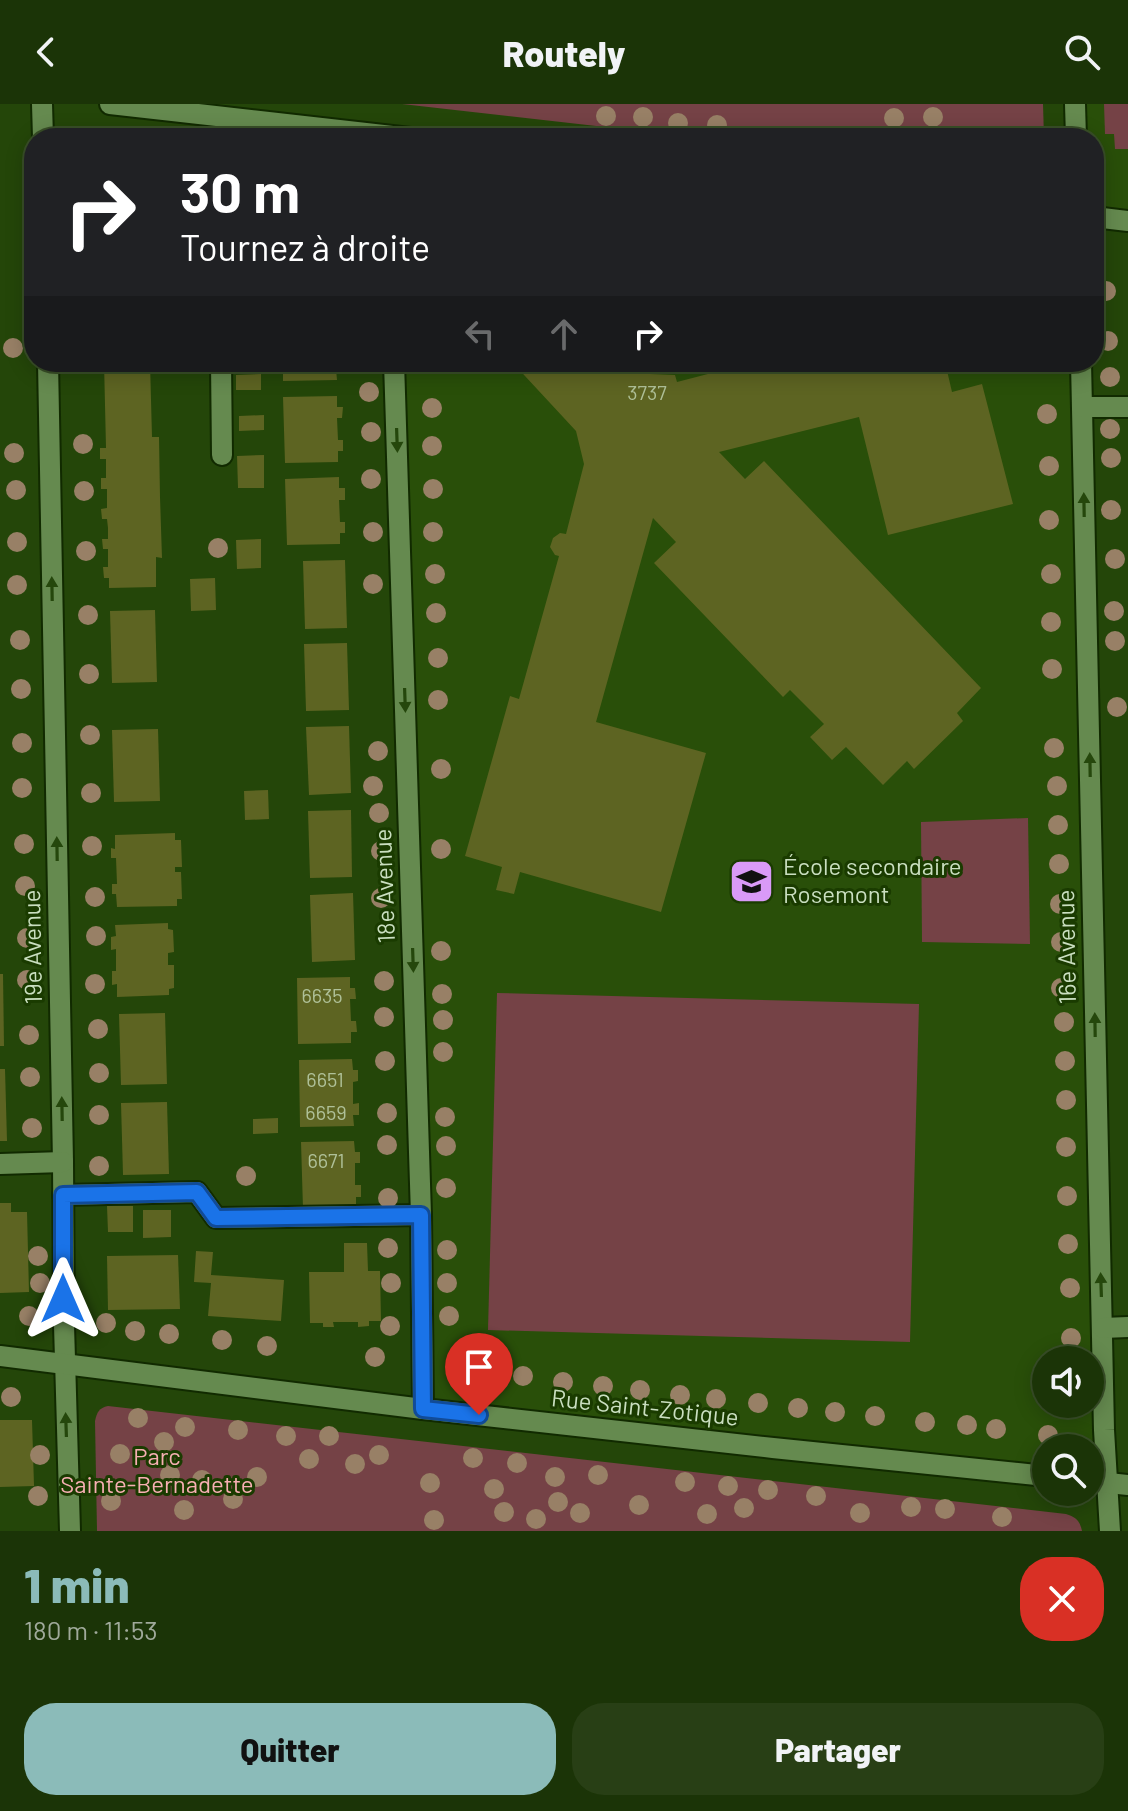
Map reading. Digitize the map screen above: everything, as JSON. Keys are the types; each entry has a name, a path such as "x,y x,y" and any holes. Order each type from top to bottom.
{"street":[{"path":"42,104 43,128"},
{"path":"110,104 319,128"},
{"path":"1075,104 1076,128"},
{"path":"1104,218 1128,221"},
{"name":"19e Avenue","path":"48,372 70,1531"},
{"path":"221,372 222,455"},
{"name":"18e Avenue","path":"394,372 421,1215 423,1409"},
{"name":"16e Avenue","path":"1081,372 1104,1430 1110,1531"},
{"path":"1082,407 1128,407"},
{"path":"0,1164 63,1162"},
{"path":"63,1195 197,1192 216,1218 421,1215"},
{"path":"1103,1328 1128,1327"},
{"name":"Rue Saint-Zotique","path":"0,1356 423,1409 1032,1475"}],"shaded area":[{"path":"1075,104 1128,104 1128,221 1104,218 1104,128 1076,128"},
{"name":"École secondaire Rosemont","path":"397,372 1081,372 1104,1346 1032,1346 1032,1418 1104,1418 1104,1354 1107,1483 1104,1483 1104,1434 1032,1434 1032,1475 423,1409"}],"green space":[{"path":"402,104 1043,104 1044,128 614,128"},
{"path":"1104,104 1128,104 1128,149 1115,149 1114,134 1105,134"},
{"path":"1028,818 1030,944 922,942 921,822"},
{"path":"497,993 919,1004 910,1342 488,1330"},
{"name":"Parc Sainte-Bernadette","path":"108,1406 1066,1514 1077,1520 1082,1531 97,1531 95,1421 99,1411"}],"building":[{"path":"104,372 150,372 152,437 159,437 162,558 156,557 156,587 109,588 109,578 104,578 103,567 108,567 108,549 103,549 102,539 108,539 108,528 107,519 102,519 101,509 107,508 107,489 101,489 101,478 106,478 106,459 100,459 100,448 106,448"},
{"path":"283,372 336,372 337,380 283,381"},
{"path":"521,372 647,372 675,375 677,382 716,372 947,372 952,392 982,384 1013,504 888,535 859,417 719,452 745,479 764,461 981,688 957,713 963,721 914,769 907,761 883,785 846,747 832,760 810,737 824,724 790,690 783,697 654,563 676,542 653,518 596,722 706,753 661,912 520,872 514,894 496,890 502,867 465,856 510,696 519,699 559,556 550,547 553,538 560,533 566,534 584,464 576,431"},
{"path":"261,374 261,390 236,390 236,375"},
{"path":"337,396 337,407 343,407 342,418 337,418 338,440 343,440 343,451 338,451 338,462 285,463 283,397"},
{"path":"264,415 264,430 239,431 239,416"},
{"path":"264,455 264,488 238,488 237,456"},
{"path":"339,477 339,488 345,488 345,500 339,500 340,522 345,522 345,533 340,533 340,544 287,545 285,479"},
{"path":"261,539 261,568 237,569 236,540"},
{"path":"345,560 347,628 305,629 303,561"},
{"path":"215,578 216,610 191,611 190,579"},
{"path":"155,610 157,682 112,683 110,611"},
{"path":"347,643 349,710 306,711 304,644"},
{"path":"349,726 351,793 309,795 306,727"},
{"path":"158,729 160,801 114,802 112,730"},
{"path":"268,790 269,819 245,820 244,791"},
{"path":"351,810 352,877 310,878 308,811"},
{"path":"175,833 175,840 181,840 182,867 175,867 175,872 181,872 182,899 177,899 177,906 117,907 116,894 112,894 112,884 117,884 116,858 111,858 115,835"},
{"path":"353,893 355,960 312,962 310,895"},
{"path":"168,923 168,929 173,930 174,952 168,953 168,965 174,965 174,988 169,989 169,995 117,997 117,984 112,985 112,971 116,971 116,949 111,950 111,937 116,936 115,925"},
{"path":"0,974 3,974 4,1046 0,1046"},
{"path":"350,977 350,988 355,988 356,999 350,999 351,1021 356,1021 357,1032 351,1032 351,1043 298,1044 297,978"},
{"path":"165,1013 167,1084 121,1085 119,1014"},
{"path":"352,1059 353,1070 358,1070 358,1081 353,1082 353,1104 359,1103 359,1115 353,1115 354,1126 300,1127 299,1060"},
{"path":"0,1069 5,1069 7,1141 0,1141"},
{"path":"167,1102 169,1174 123,1175 121,1103"},
{"path":"278,1118 278,1133 253,1134 253,1119"},
{"path":"354,1141 355,1152 360,1152 360,1163 355,1163 355,1185 361,1185 361,1197 356,1197 356,1207 303,1209 301,1142"},
{"path":"0,1203 11,1203 11,1212 27,1212 29,1292 0,1293"},
{"path":"107,1206 133,1206 133,1232 108,1232"},
{"path":"143,1210 171,1210 171,1237 143,1238"},
{"path":"344,1243 367,1243 368,1271 380,1271 381,1321 369,1321 369,1326 358,1327 358,1322 333,1322 334,1327 310,1323 309,1272 344,1272"},
{"path":"196,1251 213,1252 211,1275 284,1280 281,1321 208,1316 211,1283 194,1282"},
{"path":"178,1255 180,1309 108,1310 107,1256"},
{"path":"0,1420 32,1420 34,1486 0,1487"}],"place":[{"name":"École secondaire Rosemont","path":"752,881"}],"route":[{"path":"63,1299 63,1195 197,1192 216,1218 421,1215 423,1409 479,1415"}]}
